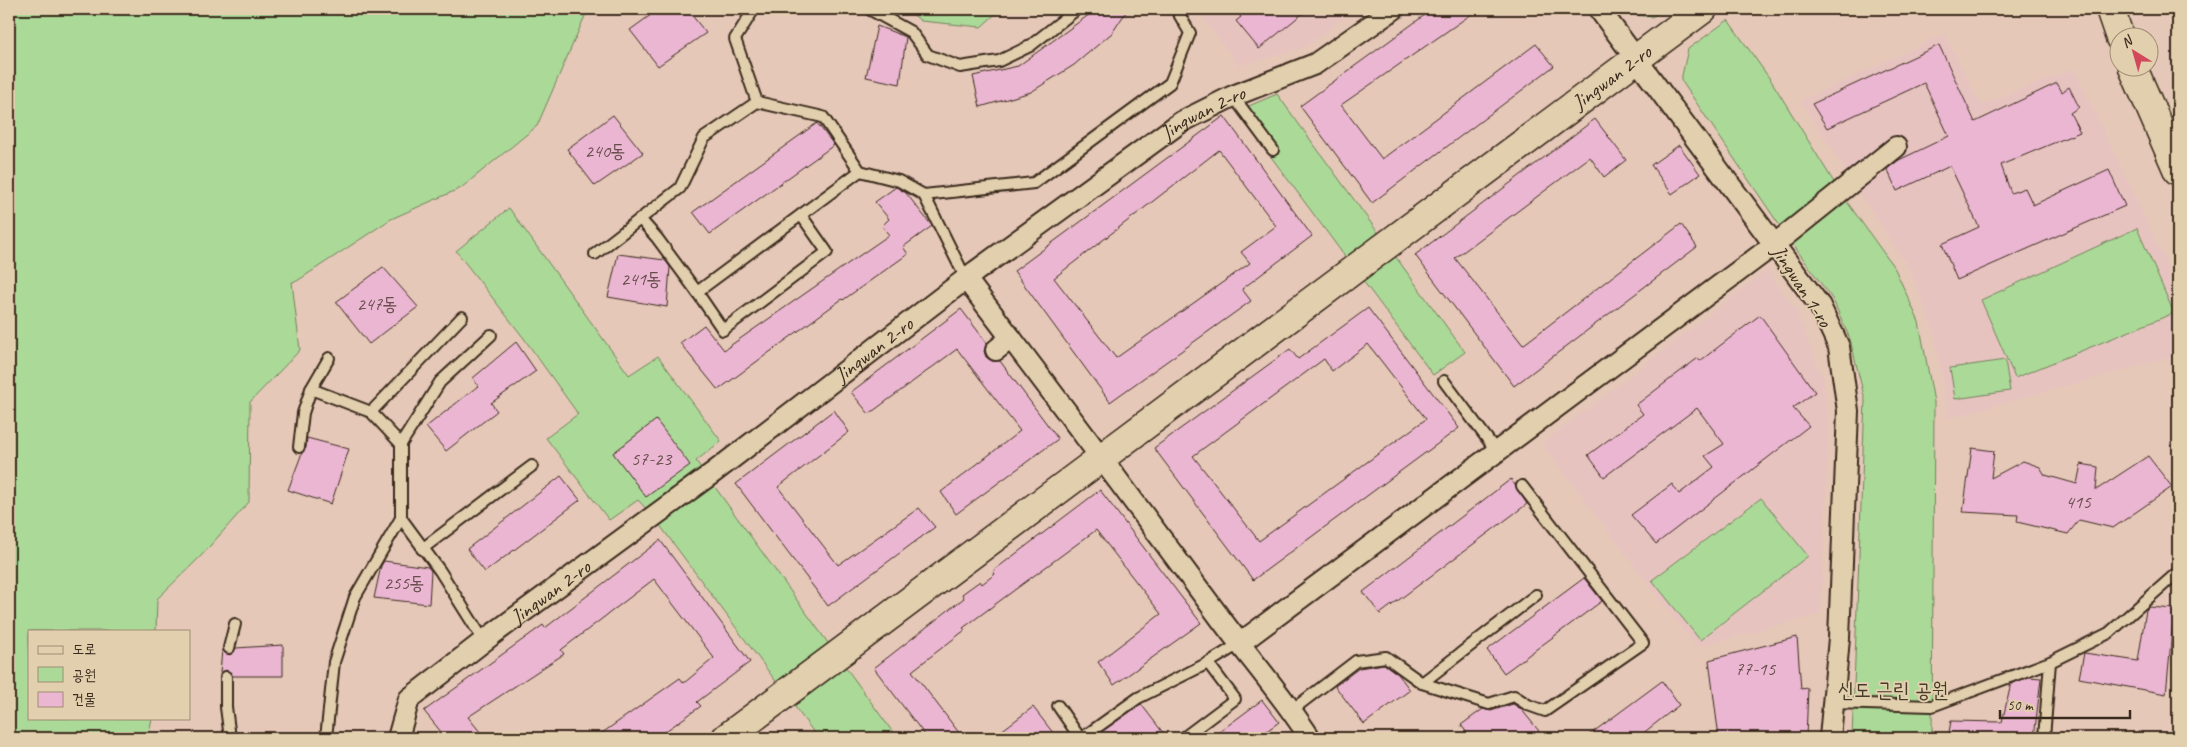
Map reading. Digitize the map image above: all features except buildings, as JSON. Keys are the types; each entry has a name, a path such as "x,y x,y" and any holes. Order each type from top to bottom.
{"street":[{"name":"Jingwan 2-ro","path":"398,738 409,699 484,641 714,472 966,279 1181,122 1233,96 1315,64 1394,9"},
{"name":"Jingwan 1-ro","path":"1600,9 1820,306 1839,347 1848,411 1839,638 1830,738"},
{"name":"Jingwan 2-ro","path":"726,738 1516,150 1636,57 1703,9"},
{"path":"2110,9 2117,28"},
{"path":"2137,78 2178,171"},
{"path":"1239,644 1775,244 1896,147"},
{"path":"966,279 1003,344 1103,458 1239,644 1292,710 1310,738"}],"lane":[{"path":"754,9 735,39 757,102"},
{"path":"869,9 911,32 928,55 960,67 999,61 1030,46 1077,9"},
{"path":"595,254 680,188 704,138 757,102 823,117 860,171 898,181 924,195 1034,183 1170,83 1190,33 1176,9"},
{"path":"1233,96 1272,150"},
{"path":"697,292 860,171"},
{"path":"924,195 966,279"},
{"path":"641,220 657,238 723,330 827,252 801,214"},
{"path":"371,412 462,317"},
{"path":"326,738 334,662 354,597 401,518 401,444 440,382 491,335"},
{"path":"299,447 303,413 312,390 329,358"},
{"path":"1444,381 1497,452"},
{"path":"312,390 371,412 401,444"},
{"path":"422,548 532,466"},
{"path":"1292,710 1356,661 1386,656 1422,683 1489,704 1514,696 1528,705 1545,711 1643,643 1522,486"},
{"path":"401,518 440,571 484,641"},
{"path":"1833,703 1932,706 2050,662 2110,633 2178,572"},
{"path":"1422,683 1536,594"},
{"path":"229,648 235,624"},
{"path":"1058,706 1081,738 1138,698 1208,663 1239,644"},
{"path":"2044,738 2050,662"},
{"path":"1183,738 1235,699 1208,663"},
{"path":"226,677 226,707 230,738"}],"shaded area":[{"path":"1197,9 1355,9 1305,47 1239,66"},
{"path":"1944,34 1981,105 2074,69 2178,288 2178,355 1949,418 1934,332 1911,272 1801,101"},
{"path":"1767,270 1797,312 1823,380 1829,430 1820,614 1697,647 1542,444"}],"green space":[{"path":"9,9 588,9 537,126 461,188 391,219 297,281 292,282 300,350 250,402 249,502 201,556 157,599 156,630 28,630 28,720 152,720 148,738 9,738"},
{"path":"906,9 1001,9 981,27 921,21"},
{"path":"1625,9 1663,9 1652,17 1629,14"},
{"name":"신도 근린 공원","path":"1728,20 1772,82 1840,192 1895,269 1919,322 1934,402 1932,738 1852,738 1865,400 1850,339 1833,300 1786,235 1681,80 1688,49"},
{"path":"1277,94 1465,352 1433,375 1237,111"},
{"path":"509,208 629,375 658,356 721,441 696,461 897,738 818,738 653,516 638,500 609,520 546,438 578,414 523,337 456,251"},
{"path":"2137,228 2174,313 2015,378 1981,300"},
{"path":"2005,360 2010,391 1955,399 1950,368"},
{"path":"1761,498 1808,556 1700,640 1652,580"}]}
